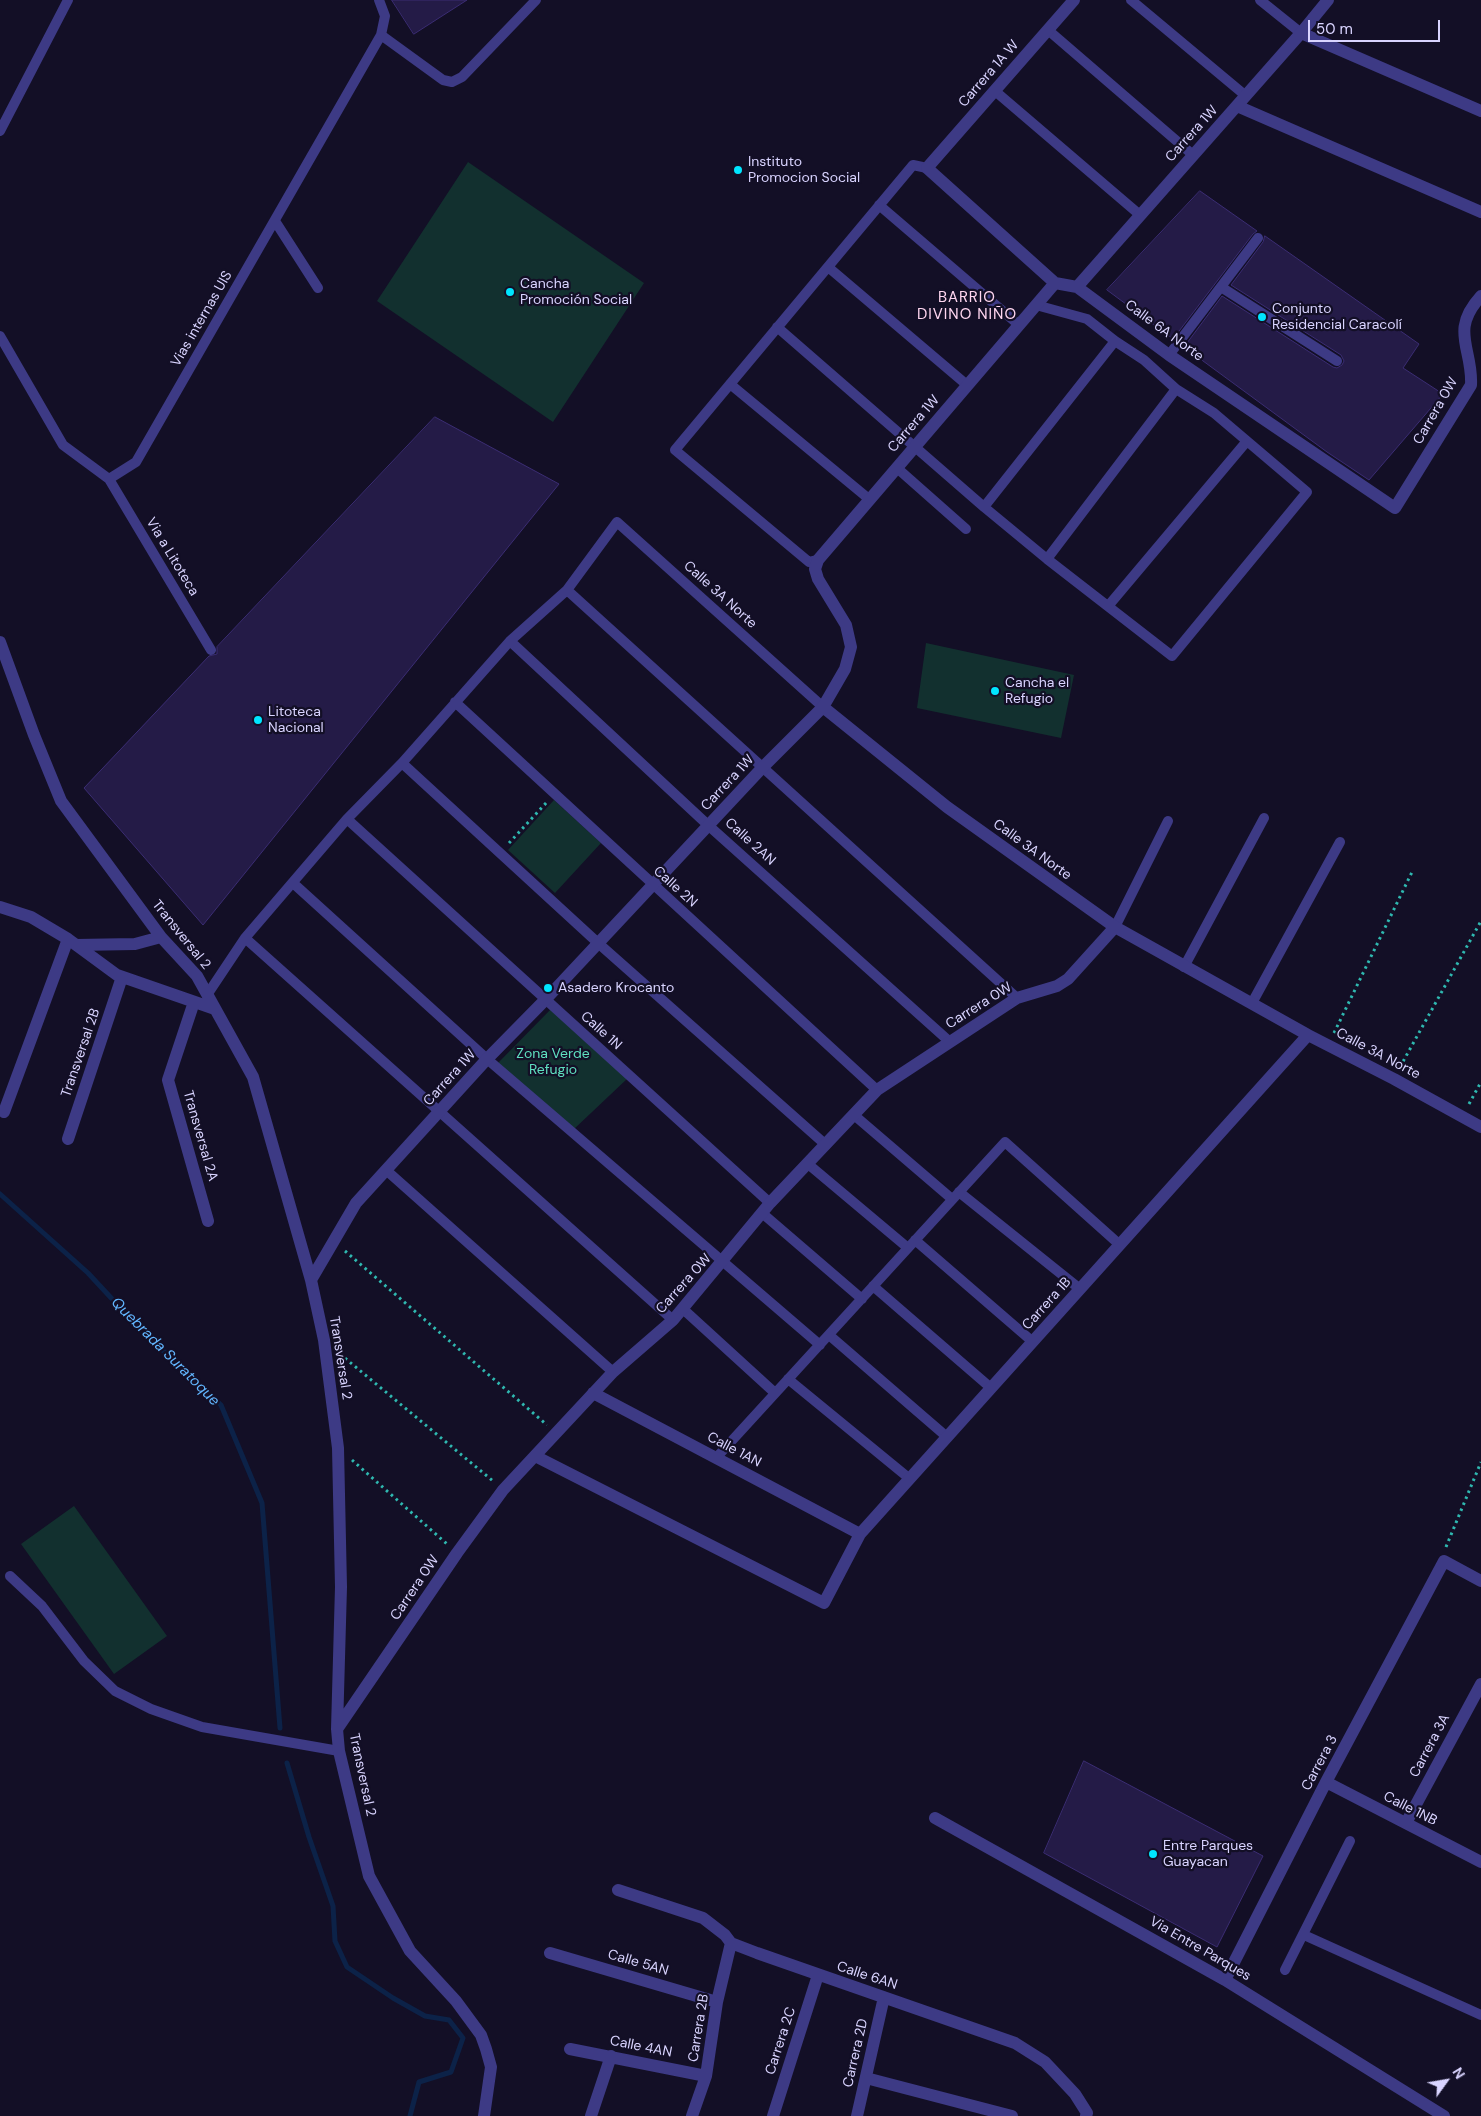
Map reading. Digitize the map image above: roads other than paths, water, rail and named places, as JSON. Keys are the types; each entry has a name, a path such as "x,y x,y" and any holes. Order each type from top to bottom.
{"street":[{"name":"Carrera 1A W","path":"927,168 1074,0"},
{"name":"Carrera 1W","path":"1077,287 1328,0"},
{"path":"1301,33 1481,110"},
{"path":"1237,106 1481,212"},
{"name":"Calle 6A Norte","path":"927,168 1055,282 1077,287 1169,355 1395,508"},
{"name":"Carrera 1W","path":"311,1280 356,1203 487,1059 822,707 836,688 845,669 851,647 846,625 818,579 815,568 818,560 1055,282"},
{"name":"Carrera 0W","path":"1395,508 1471,385 1472,372 1463,336 1464,326 1475,303 1481,296"},
{"name":"Transversal 2","path":"0,642 34,735 62,801 161,937 196,976 253,1077 311,1280 324,1340 338,1448 341,1587 337,1729 339,1751 369,1876 410,1951 456,2001 474,2026 486,2049 491,2067 484,2116"},
{"name":"Calle 3A Norte","path":"822,707 947,807 1115,927 1308,1035 1394,1079 1481,1127"},
{"path":"0,908 31,918 72,942 122,977 215,1009"},
{"name":"Carrera 0W","path":"337,1729 457,1552 503,1490 613,1372 673,1320 766,1208 877,1090 1018,998 1057,986 1068,979 1115,927"},
{"path":"72,942 135,944 161,937"},
{"path":"4,1112 72,942"},
{"name":"Transversal 2B","path":"68,1139 122,977"},
{"name":"Transversal 2A","path":"194,1002 168,1080 208,1221"},
{"name":"Carrera 1B","path":"534,1456 824,1603 860,1534 1308,1035"},
{"name":"Calle 1AN","path":"593,1393 860,1534"},
{"name":"Carrera 3","path":"1225,1980 1326,1782 1444,1561 1481,1581"},
{"name":"Carrera 3A","path":"1406,1823 1481,1684"},
{"name":"Calle 1NB","path":"1326,1782 1481,1862"},
{"name":"Via Entre Parques","path":"935,1818 1225,1980 1444,2116"},
{"name":"Calle 6AN","path":"618,1890 703,1918 725,1935 731,1943 1015,2043 1044,2062 1075,2094 1087,2113 1086,2116"},
{"name":"Carrera 2B","path":"692,2116 706,2076 717,2002 731,1943"},
{"name":"Calle 5AN","path":"550,1953 717,2002"},
{"name":"Carrera 2C","path":"773,2116 818,1975"},
{"name":"Carrera 2D","path":"857,2116 884,1997"},
{"name":"Calle 4AN","path":"570,2049 706,2076"},
{"path":"591,2116 611,2056"},
{"path":"866,2078 1012,2116"}],"lane":[{"path":"0,131 68,0"},
{"name":"Vias internas UIS","path":"109,479 136,462 381,35 385,16 379,0"},
{"path":"381,35 443,80 452,82 462,77 536,0"},
{"path":"1131,0 1246,96"},
{"path":"1260,0 1301,33"},
{"path":"1048,30 1193,155"},
{"path":"995,90 1140,215"},
{"path":"818,560 809,562 675,450 913,165 927,168"},
{"path":"879,205 1018,325"},
{"path":"275,221 318,288"},
{"path":"1169,355 1258,238"},
{"path":"828,267 967,385"},
{"path":"1221,287 1337,361"},
{"path":"777,327 914,448 1047,558 1172,656 1308,492 1214,413 1176,389 1144,360 1115,342 1087,319 1036,305"},
{"path":"0,336 63,445 109,479"},
{"path":"984,506 1115,342"},
{"path":"730,384 869,500"},
{"path":"1047,558 1176,389"},
{"path":"1109,605 1246,441"},
{"path":"897,468 966,529"},
{"name":"Via a Litoteca","path":"109,479 212,650"},
{"name":"Calle 3A Norte","path":"566,590 617,522 822,707"},
{"path":"207,995 245,938 346,819 402,763 510,641 566,590 1018,998"},
{"name":"Calle 2AN","path":"510,641 709,826 950,1042"},
{"name":"Calle 2N","path":"455,702 877,1090"},
{"path":"402,763 598,943 826,1145"},
{"path":"1184,967 1264,818"},
{"name":"Calle 1N","path":"346,819 546,999 862,1298"},
{"path":"1115,927 1168,821"},
{"path":"1252,1003 1340,842"},
{"path":"293,883 487,1059 820,1344"},
{"path":"245,938 673,1320"},
{"path":"854,1116 955,1196 1080,1289"},
{"path":"716,1458 1005,1142 1120,1245"},
{"path":"808,1164 908,1248"},
{"path":"386,1170 613,1372"},
{"path":"915,1240 1033,1342"},
{"path":"873,1286 991,1388"},
{"path":"683,1309 775,1393"},
{"path":"828,1335 947,1437"},
{"path":"788,1379 910,1479"},
{"path":"10,1576 42,1606 84,1661 115,1691 151,1709 202,1727 339,1751"},
{"path":"1285,1970 1350,1841"},
{"path":"1304,1934 1481,2016"}],"waterway":[{"name":"Quebrada Suratoque","path":"0,1194 88,1273 140,1329 221,1405 262,1503 280,1728"},
{"name":"Quebrada Suratoque","path":"287,1763 309,1837 333,1906 335,1941 347,1967 393,1998 425,2016 449,2020 463,2038 451,2072 419,2082 410,2116"}],"place":[{"name":"Instituto Promocion Social","path":"738,170"},
{"name":"Cancha Promoción Social","path":"510,292"},
{"name":"Conjunto Residencial Caracolí","path":"1262,317"},
{"name":"Cancha el Refugio","path":"995,691"},
{"name":"Litoteca Nacional","path":"258,720"},
{"name":"Asadero Krocanto","path":"548,988"},
{"name":"Entre Parques Guayacan","path":"1153,1854"}],"district":[{"name":"BARRIO DIVINO NIÑO","path":"967,306"}],"park label":[{"name":"Zona Verde Refugio","path":"553,1062"}]}
